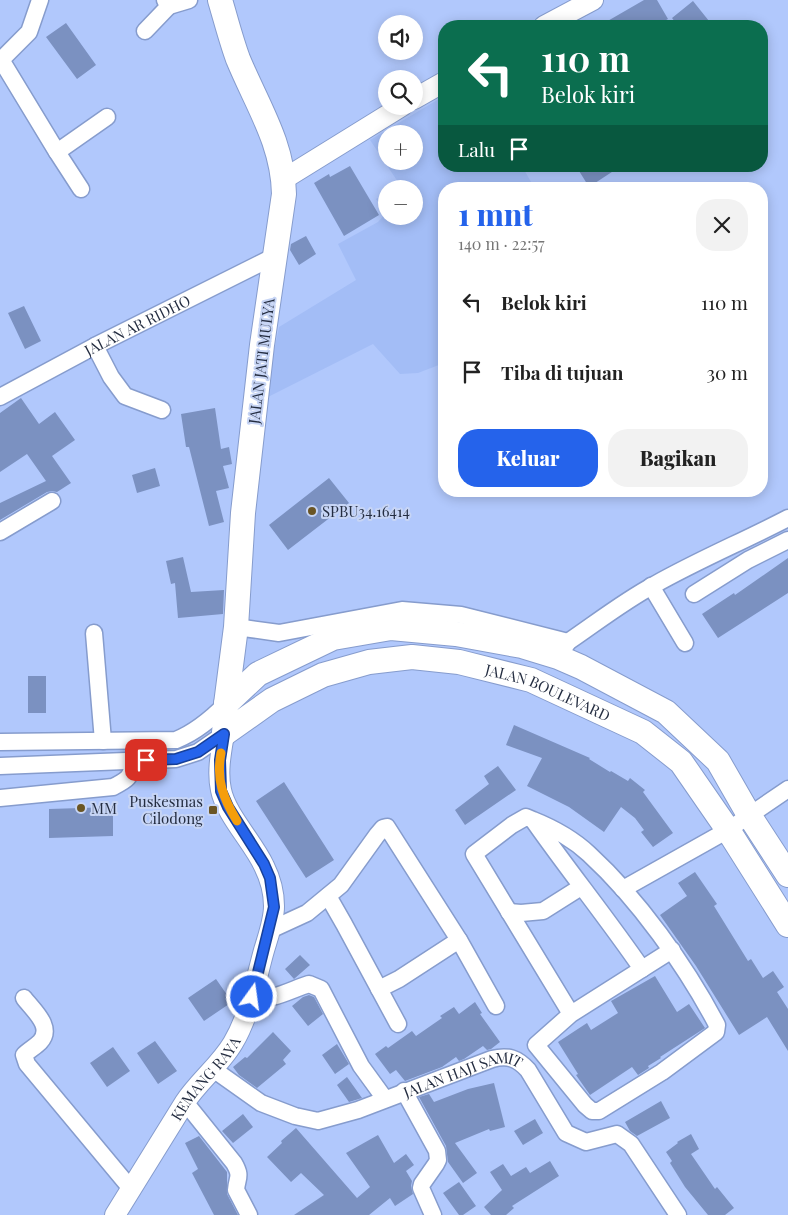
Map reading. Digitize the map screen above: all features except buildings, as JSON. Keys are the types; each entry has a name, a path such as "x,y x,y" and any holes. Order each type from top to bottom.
{"main road":[{"name":"JALAN JATI MULYA","path":"220,0 238,57 277,145 284,179 284,194 262,345 243,513 236,627 224,734"},
{"name":"JALAN BOULEVARD","path":"226,704 258,674 333,638 391,628 456,634 522,646 563,650 581,667 666,712 718,761 748,815 788,874"},
{"path":"232,656 246,670 258,674"},
{"name":"JALAN BOULEVARD","path":"224,734 272,700 323,675 369,662 412,657 459,662 531,680 643,732 681,762 728,830 788,925"}],"street":[{"path":"40,0 29,32 0,60 81,189"},
{"path":"145,31 167,3 189,0"},
{"path":"555,20 593,0"},
{"path":"423,95 438,86"},
{"path":"284,179 387,115"},
{"path":"57,152 107,117"},
{"name":"JALAN AR RIDHO","path":"0,397 95,346 275,256"},
{"path":"95,346 111,377 125,396 162,410"},
{"path":"0,532 52,501"},
{"path":"236,627 280,633 402,610 462,615 563,650 651,586 788,518"},
{"path":"694,594 748,560 788,540"},
{"path":"651,586 685,643"},
{"path":"94,633 103,741"},
{"path":"280,633 284,661"},
{"path":"0,742 176,740 191,734 210,720 226,704"},
{"path":"0,766 176,759 198,752 224,734"},
{"name":"KEMANG RAYA","path":"119,1213 185,1102 196,1086 213,1069 232,1045 243,1025 270,930 274,907 270,878 264,864 232,813 221,791 220,760 224,734"},
{"path":"0,798 112,787 125,781 131,773 134,761"},
{"path":"623,889 728,830 788,789"},
{"path":"571,1014 474,853 523,818 526,817 554,829 588,853 623,889 672,950 717,1025 716,1032 662,1072 599,1111 592,1111 536,1045 571,1014 672,950"},
{"path":"533,820 581,887 603,913 642,969"},
{"path":"270,930 307,913 328,896 341,884 383,828 387,828 460,940 496,1006"},
{"path":"510,912 544,911 581,887"},
{"path":"328,896 398,1024"},
{"path":"379,989 399,979 460,940"},
{"path":"252,997 259,999 269,998 309,984 321,989 361,1066 384,1099"},
{"path":"24,998 43,1022 45,1029 42,1039 24,1055 27,1064 132,1190"},
{"name":"JALAN HAJI SAMIT","path":"213,1069 261,1103 308,1120 318,1121 358,1110 492,1059 511,1057 528,1070 566,1134 586,1142 617,1134 630,1144 678,1215"},
{"path":"404,1092 438,1152 438,1160 421,1188 433,1215"},
{"path":"185,1102 234,1163 240,1177 236,1190 249,1215"}],"shaded area":[{"path":"438,100 438,172 525,172 531,182 438,182 438,365 418,373 400,374 373,344 264,399 279,327 356,280 338,244 378,222 378,225 423,225 423,180 397,180 390,170 423,170 423,125 395,125 412,115 423,115 423,108"},
{"path":"378,135 378,152 370,140"}],"slow traffic":[{"path":"221,753 221,791 237,821"}],"place":[{"name":"SPBU34.16414","path":"312,511"},
{"name":"MM","path":"81,808"},
{"name":"Puskesmas Cilodong","path":"213,810"}],"route":[{"path":"146,760 176,759 198,752 224,734 220,760 221,791 228,807 264,864 270,878 274,907 270,930 252,997"}]}
